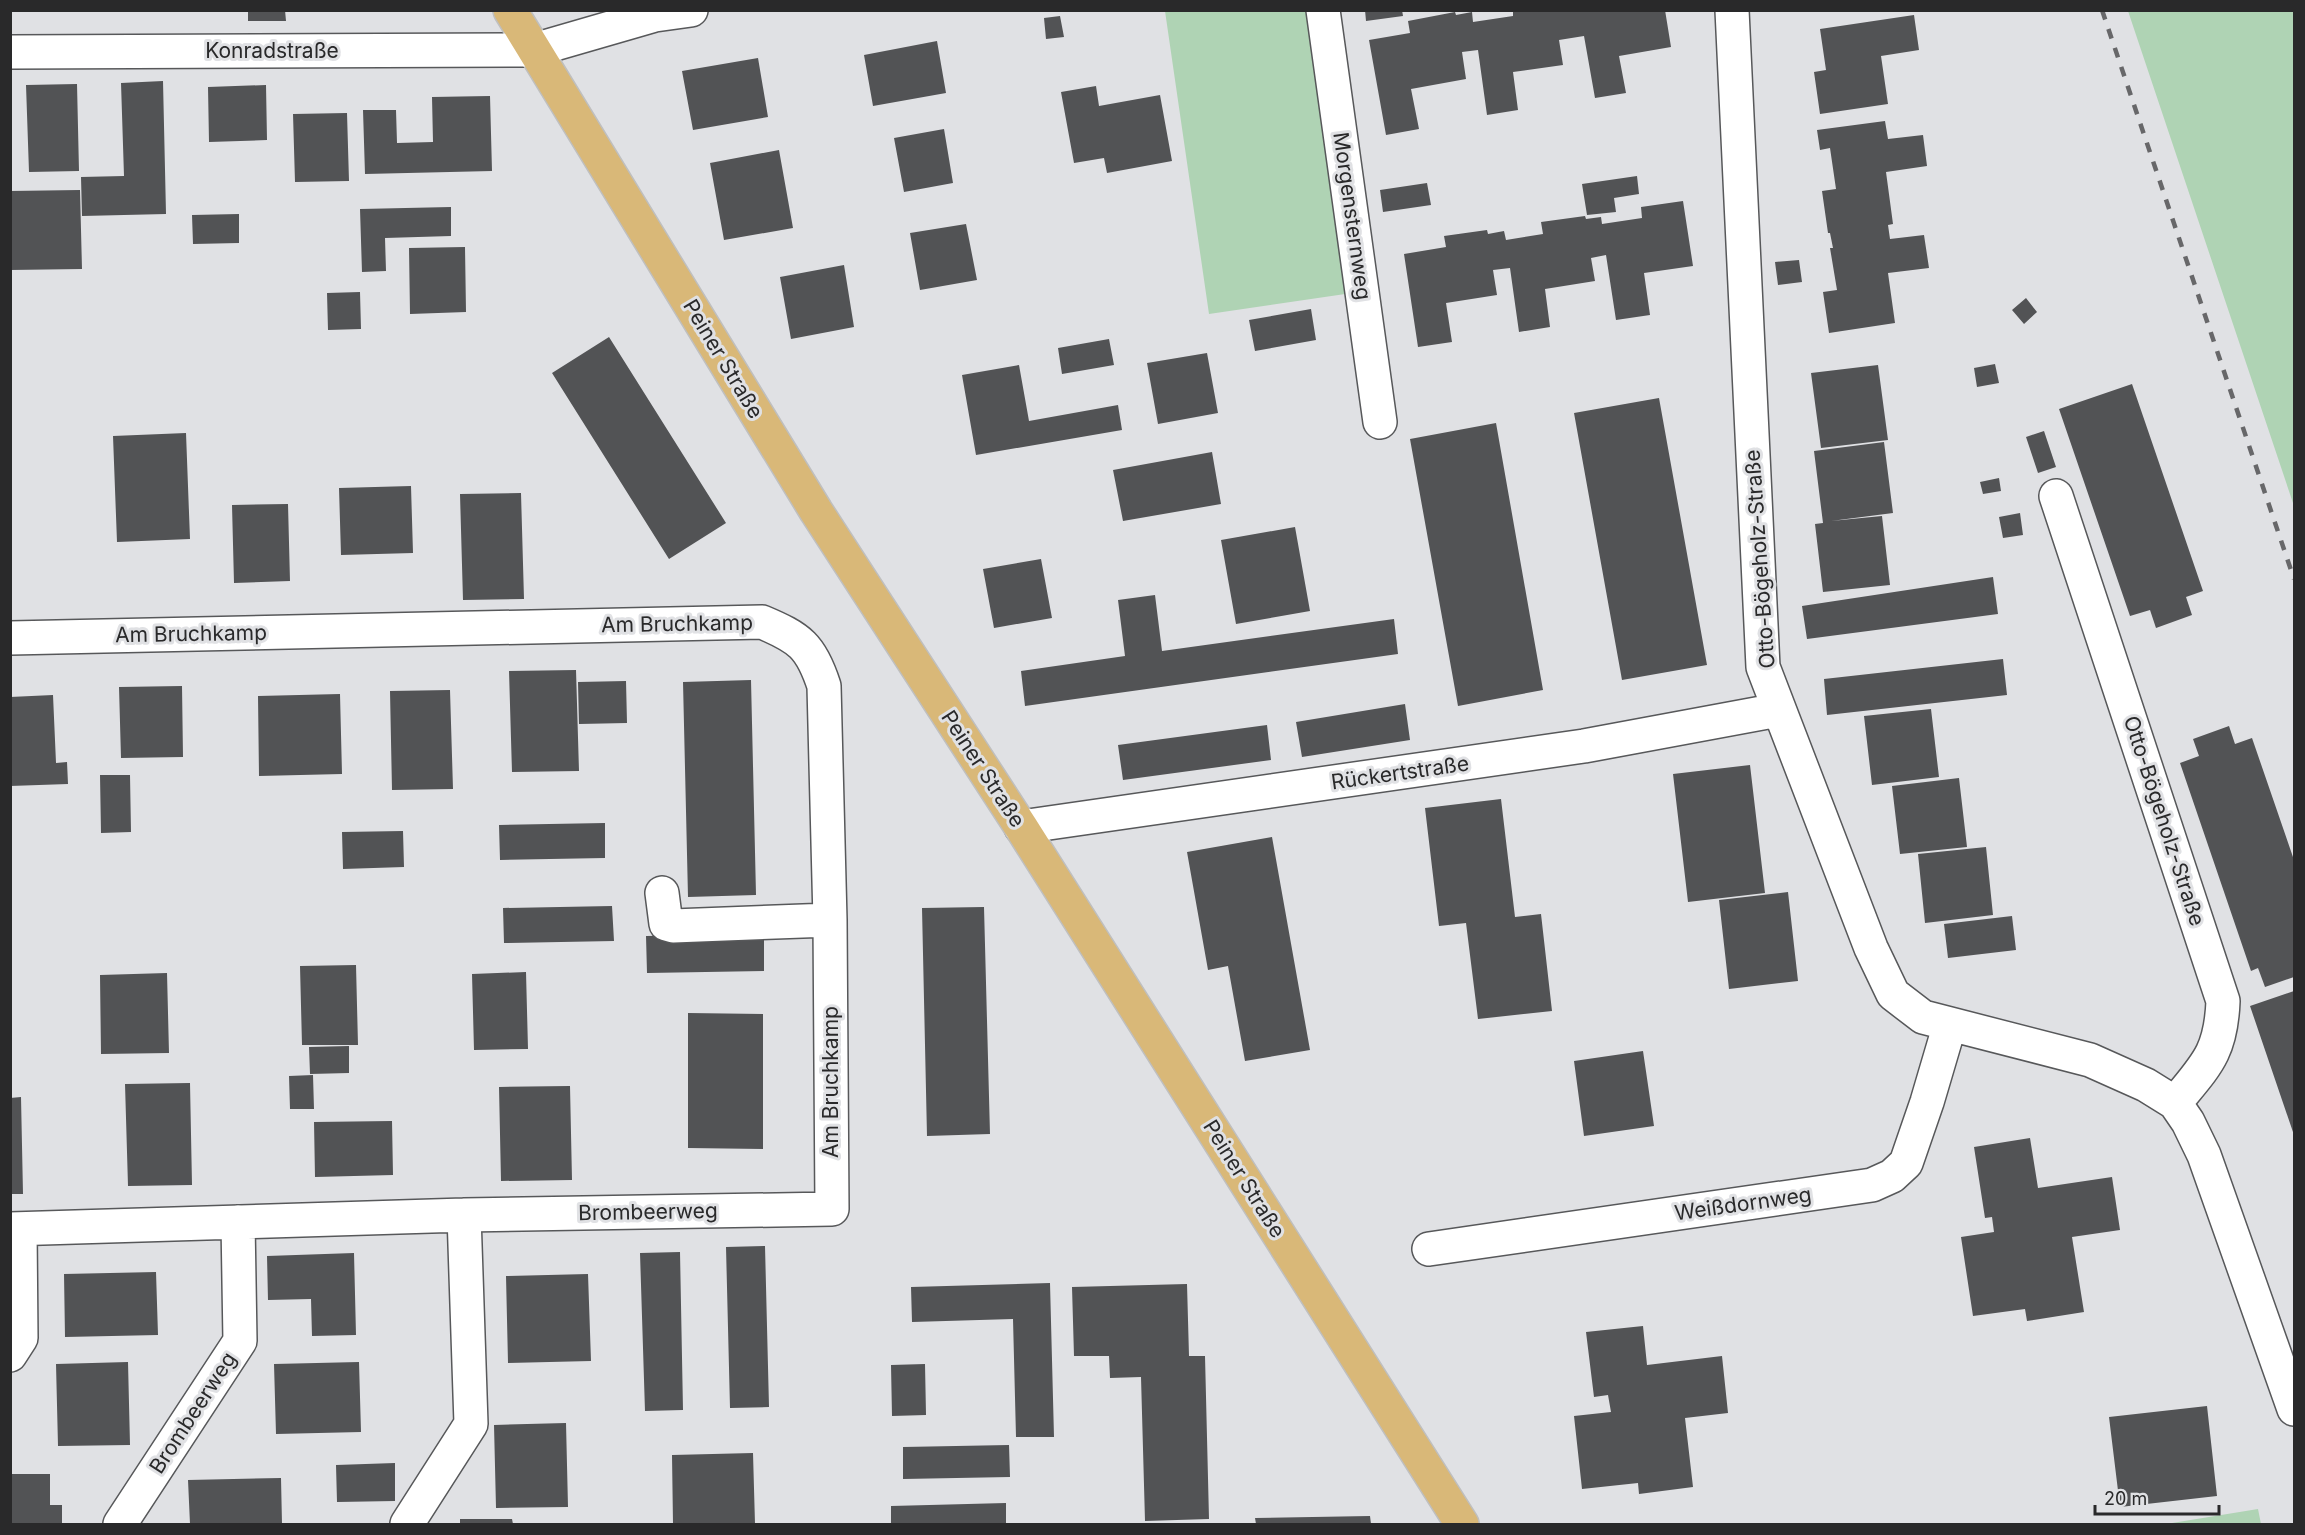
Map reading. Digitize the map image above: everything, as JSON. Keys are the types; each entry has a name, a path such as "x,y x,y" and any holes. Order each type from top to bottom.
{"main road":[{"name":"Peiner Straße","path":"510,10 816,511 1021,827 1462,1524"}],"street":[{"name":"Konradstraße","path":"10,52 534,50 655,15 691,10"},
{"name":"Morgensternweg","path":"1323,10 1380,422"},
{"name":"Otto-Bögeholz-Straße","path":"1732,10 1763,667 1872,948 1893,993 1923,1017 2090,1060 2146,1085 2175,1103 2188,1122 2204,1155 2295,1409"},
{"name":"Otto-Bögeholz-Straße","path":"2056,496 2223,1001 2222,1028 2210,1061 2175,1103"},
{"name":"Am Bruchkamp","path":"10,638 762,622 792,635 816,661 824,686 830,920 832,1209"},
{"name":"Rückertstraße","path":"1021,827 1562,750 1778,710"},
{"path":"662,893 666,924 673,926 830,920"},
{"name":"Weißdornweg","path":"1429,1249 1872,1185 1892,1176 1906,1163 1950,1024"},
{"name":"Brombeerweg","path":"10,1355 21,1338 15,1229 464,1215 832,1209"},
{"path":"407,1524 471,1424 464,1215"},
{"name":"Brombeerweg","path":"120,1524 240,1341 238,1222"}],"green space":[{"path":"1165,11 1311,11 1352,293 1209,314"},
{"path":"2128,11 2294,11 2294,506"},
{"path":"2258,1509 2261,1524 2166,1524"}],"building":[{"path":"248,10 285,10 286,21 248,21"},
{"path":"1365,10 1402,10 1403,16 1366,21"},
{"path":"1513,10 1665,10 1671,47 1619,56 1626,93 1595,98 1584,36 1559,40 1563,65 1513,72 1518,110 1487,115 1478,50 1462,52 1466,79 1411,89 1419,129 1386,135 1369,40 1410,33 1408,21 1455,12 1456,15 1472,12 1473,22 1513,16"},
{"path":"1914,15 1919,50 1881,56 1888,104 1820,114 1814,72 1826,70 1820,29"},
{"path":"1060,16 1064,37 1046,39 1044,18"},
{"path":"937,41 946,93 873,106 864,55"},
{"path":"758,58 768,117 693,130 682,71"},
{"path":"163,81 166,214 82,216 81,177 124,176 121,83"},
{"path":"77,84 79,171 29,172 26,85"},
{"path":"266,85 267,140 209,142 208,87"},
{"path":"1096,86 1099,106 1160,95 1172,161 1107,173 1104,158 1074,163 1061,92"},
{"path":"490,96 492,171 365,174 363,110 396,110 397,143 433,142 432,97"},
{"path":"347,113 349,181 295,182 293,114"},
{"path":"1885,121 1888,139 1923,135 1927,166 1886,172 1893,224 1888,225 1890,239 1924,235 1929,268 1888,273 1895,323 1829,333 1823,292 1837,290 1830,248 1833,248 1830,233 1828,233 1822,191 1836,189 1830,148 1820,150 1817,130"},
{"path":"944,129 953,183 904,192 894,138"},
{"path":"779,150 793,228 724,240 710,163"},
{"path":"1637,176 1639,194 1614,198 1616,212 1587,215 1582,184"},
{"path":"1427,183 1431,205 1383,212 1380,190"},
{"path":"80,190 82,269 10,270 10,191"},
{"path":"1683,201 1693,266 1644,273 1650,315 1616,320 1606,255 1591,258 1595,281 1545,289 1550,327 1519,332 1510,268 1493,270 1497,295 1446,303 1452,342 1418,347 1404,254 1446,247 1444,236 1487,230 1488,234 1504,231 1506,240 1543,234 1541,222 1585,216 1586,219 1601,217 1602,224 1642,218 1641,207"},
{"path":"451,207 451,236 385,238 386,271 362,272 360,209"},
{"path":"239,214 239,243 193,244 192,215"},
{"path":"966,224 977,280 920,290 910,233"},
{"path":"465,247 466,312 410,314 409,248"},
{"path":"1799,260 1802,282 1778,285 1775,262"},
{"path":"844,265 854,327 791,339 780,277"},
{"path":"360,292 361,329 328,330 327,293"},
{"path":"2026,298 2037,312 2024,324 2012,310"},
{"path":"1311,309 1316,340 1255,351 1249,320"},
{"path":"609,337 726,523 669,559 552,373"},
{"path":"1109,339 1114,365 1062,374 1058,348"},
{"path":"1207,353 1218,413 1158,424 1147,363"},
{"path":"1995,364 1999,383 1977,387 1974,368"},
{"path":"1019,365 1029,421 1118,405 1122,430 976,455 962,375"},
{"path":"1878,365 1888,440 1821,448 1811,373"},
{"path":"2132,384 2203,591 2186,597 2192,615 2156,628 2150,610 2130,616 2059,409"},
{"path":"1659,398 1707,665 1622,680 1574,413"},
{"path":"1496,423 1543,690 1458,706 1410,439"},
{"path":"2044,431 2056,467 2038,473 2026,437"},
{"path":"186,433 190,539 117,542 113,436"},
{"path":"1884,442 1893,513 1831,521 1882,516 1890,585 1823,592 1815,524 1823,523 1814,451"},
{"path":"1212,452 1221,504 1123,521 1113,470"},
{"path":"1999,478 2001,491 1983,494 1980,482"},
{"path":"411,486 413,553 341,555 339,488"},
{"path":"521,493 524,599 463,600 460,494"},
{"path":"288,504 290,581 234,583 232,505"},
{"path":"2020,513 2023,535 2003,538 1999,517"},
{"path":"1295,527 1310,611 1236,624 1221,540"},
{"path":"1041,559 1052,618 994,628 983,569"},
{"path":"1993,577 1998,614 1807,639 1802,606"},
{"path":"1155,595 1162,651 1394,619 1398,654 1025,706 1021,671 1125,656 1118,600"},
{"path":"2003,659 2007,695 1827,715 1824,679"},
{"path":"576,670 579,771 512,772 509,671"},
{"path":"751,680 756,895 688,897 683,682"},
{"path":"626,681 627,723 579,724 578,682"},
{"path":"182,686 183,757 121,758 119,687"},
{"path":"450,690 453,789 392,790 390,691"},
{"path":"340,694 342,774 259,776 258,696"},
{"path":"53,695 56,763 67,762 68,784 10,786 10,697"},
{"path":"1405,704 1410,740 1302,757 1296,722"},
{"path":"1931,709 1939,777 1872,785 1864,716"},
{"path":"1267,725 1271,760 1123,780 1118,745"},
{"path":"2229,726 2235,744 2252,738 2294,860 2294,977 2265,987 2258,968 2251,971 2180,763 2199,756 2193,739"},
{"path":"1750,765 1765,893 1688,902 1673,774"},
{"path":"100,775 130,775 131,832 101,833"},
{"path":"1959,778 1967,847 1900,854 1892,786"},
{"path":"1501,799 1515,917 1541,914 1552,1011 1478,1019 1466,923 1439,926 1425,808"},
{"path":"605,823 605,858 500,860 499,825"},
{"path":"403,831 404,867 343,869 342,832"},
{"path":"1272,837 1310,1050 1245,1061 1228,966 1208,970 1187,852"},
{"path":"1986,847 1993,915 1925,923 1918,854"},
{"path":"1788,892 1798,981 1729,989 1719,900"},
{"path":"612,906 614,941 504,943 503,908"},
{"path":"984,907 990,1134 927,1136 922,908"},
{"path":"2012,916 2016,950 1948,958 1944,924"},
{"path":"764,934 764,971 647,973 646,936"},
{"path":"356,965 358,1045 302,1045 300,966"},
{"path":"526,972 528,1049 474,1050 472,974"},
{"path":"167,973 169,1053 101,1054 100,975"},
{"path":"2294,991 2294,1135 2250,1006"},
{"path":"688,1013 763,1014 763,1149 688,1148"},
{"path":"349,1046 349,1073 310,1074 309,1047"},
{"path":"1643,1051 1654,1126 1584,1136 1574,1061"},
{"path":"313,1075 314,1109 290,1109 289,1076"},
{"path":"190,1083 192,1185 128,1186 125,1084"},
{"path":"570,1086 572,1180 501,1181 499,1087"},
{"path":"21,1097 23,1194 10,1194 10,1098"},
{"path":"392,1121 393,1175 315,1177 314,1122"},
{"path":"2030,1138 2038,1188 2112,1177 2120,1230 2072,1237 2084,1312 2027,1321 2025,1309 1973,1316 1961,1237 1994,1232 1992,1217 1985,1218 1974,1147"},
{"path":"765,1246 769,1407 730,1408 726,1247"},
{"path":"680,1252 683,1410 645,1411 640,1253"},
{"path":"354,1253 356,1335 312,1336 311,1299 268,1300 267,1256"},
{"path":"156,1272 158,1335 65,1337 64,1274"},
{"path":"588,1274 591,1361 508,1363 506,1276"},
{"path":"1050,1283 1054,1437 1016,1437 1013,1319 912,1322 911,1287"},
{"path":"1187,1284 1189,1356 1205,1356 1209,1519 1145,1521 1141,1377 1110,1378 1109,1356 1074,1356 1072,1287"},
{"path":"1643,1326 1647,1365 1722,1356 1728,1413 1685,1418 1693,1487 1639,1494 1638,1483 1582,1489 1574,1416 1611,1412 1608,1395 1594,1397 1586,1332"},
{"path":"128,1362 130,1445 58,1446 56,1364"},
{"path":"359,1362 361,1432 276,1434 274,1364"},
{"path":"925,1364 926,1415 892,1416 891,1365"},
{"path":"2207,1406 2217,1496 2120,1507 2109,1417"},
{"path":"566,1423 568,1507 496,1508 494,1425"},
{"path":"1009,1445 1010,1477 903,1479 903,1447"},
{"path":"753,1453 755,1524 673,1524 672,1455"},
{"path":"395,1463 395,1501 337,1502 336,1465"},
{"path":"10,1474 50,1474 50,1505 62,1505 62,1524 10,1524"},
{"path":"281,1478 282,1524 190,1524 188,1480"},
{"path":"1006,1503 1006,1524 891,1524 891,1506"},
{"path":"1370,1516 1371,1524 1256,1524 1255,1518"},
{"path":"460,1519 512,1519 513,1524 460,1524"}],"railway":[{"path":"2102,10 2294,579"}]}
